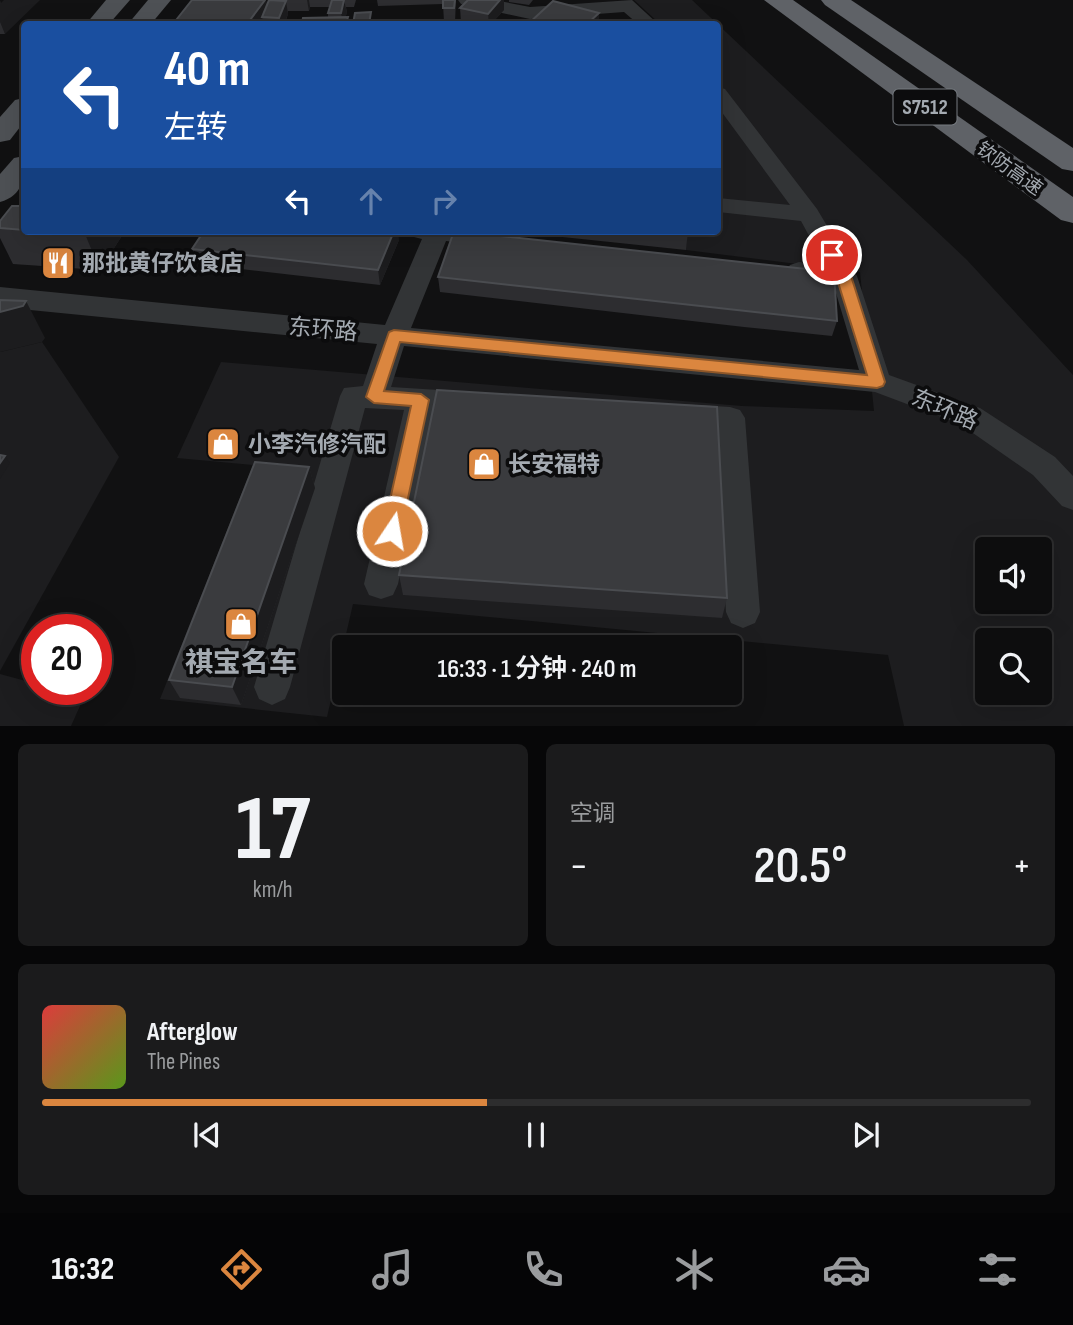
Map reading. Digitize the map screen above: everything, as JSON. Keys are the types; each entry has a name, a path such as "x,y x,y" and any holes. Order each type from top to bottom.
{"highway":[{"name":"钦防高速","path":"777,0 1073,213"},
{"name":"钦防高速","path":"834,0 1073,162"}],"main road":[{"path":"100,21 119,0"},
{"path":"142,21 160,0"},
{"path":"0,134 21,110"},
{"path":"0,193 21,168"}],"street":[{"path":"467,0 524,19 624,3 645,21"},
{"path":"612,21 624,3"},
{"path":"721,97 809,214 844,276 877,382"},
{"path":"721,205 809,214"},
{"path":"374,397 432,235"},
{"path":"467,235 519,241"},
{"path":"776,269 844,276"},
{"name":"东环路","path":"0,296 877,382 970,416 1044,466 1073,497"},
{"path":"272,687 354,396 501,405"},
{"path":"381,584 421,400"},
{"path":"649,413 730,418 743,612"}],"shaded area":[{"path":"634,0 692,0 714,21 657,21"},
{"path":"721,28 967,260 1073,375 1073,726 904,726 888,655 742,641 742,635 678,635 353,604 346,635 332,635 332,695 327,717 160,699 253,465 177,458 221,362 742,406 874,411 860,272 686,250 687,235 721,235"},
{"path":"42,342 119,457 32,614 21,614 21,633 0,671 0,352"},
{"path":"0,674 21,680 21,705 80,705 71,726 0,726"}],"building":[{"path":"192,0 265,0 249,21 175,21"},
{"path":"269,0 286,1 279,18 262,17"},
{"path":"332,0 344,0 341,13 328,13"},
{"path":"443,0 455,0 454,8 443,8"},
{"path":"468,0 500,0 488,14 460,8"},
{"path":"553,1 599,13 590,21 531,21"},
{"path":"371,12 370,21 354,21 355,13"},
{"path":"348,17 347,21 302,21 303,18"},
{"path":"12,206 21,206 21,230 0,228 0,221"},
{"path":"201,235 392,235 378,270 192,249"},
{"path":"453,235 491,235 834,272 837,321 438,277"},
{"path":"0,300 26,301 23,306 0,312"},
{"path":"437,390 717,407 727,598 399,575"},
{"path":"255,462 309,467 232,687 169,680"}],"place":[{"name":"那批黄仔饮食店","path":"58,263"},
{"name":"小李汽修汽配","path":"223,444"},
{"name":"长安福特","path":"484,464"},
{"name":"祺宝名车","path":"241,624"}],"route":[{"path":"392,531 421,400 374,397 394,335 877,382 844,276 832,255"}]}
